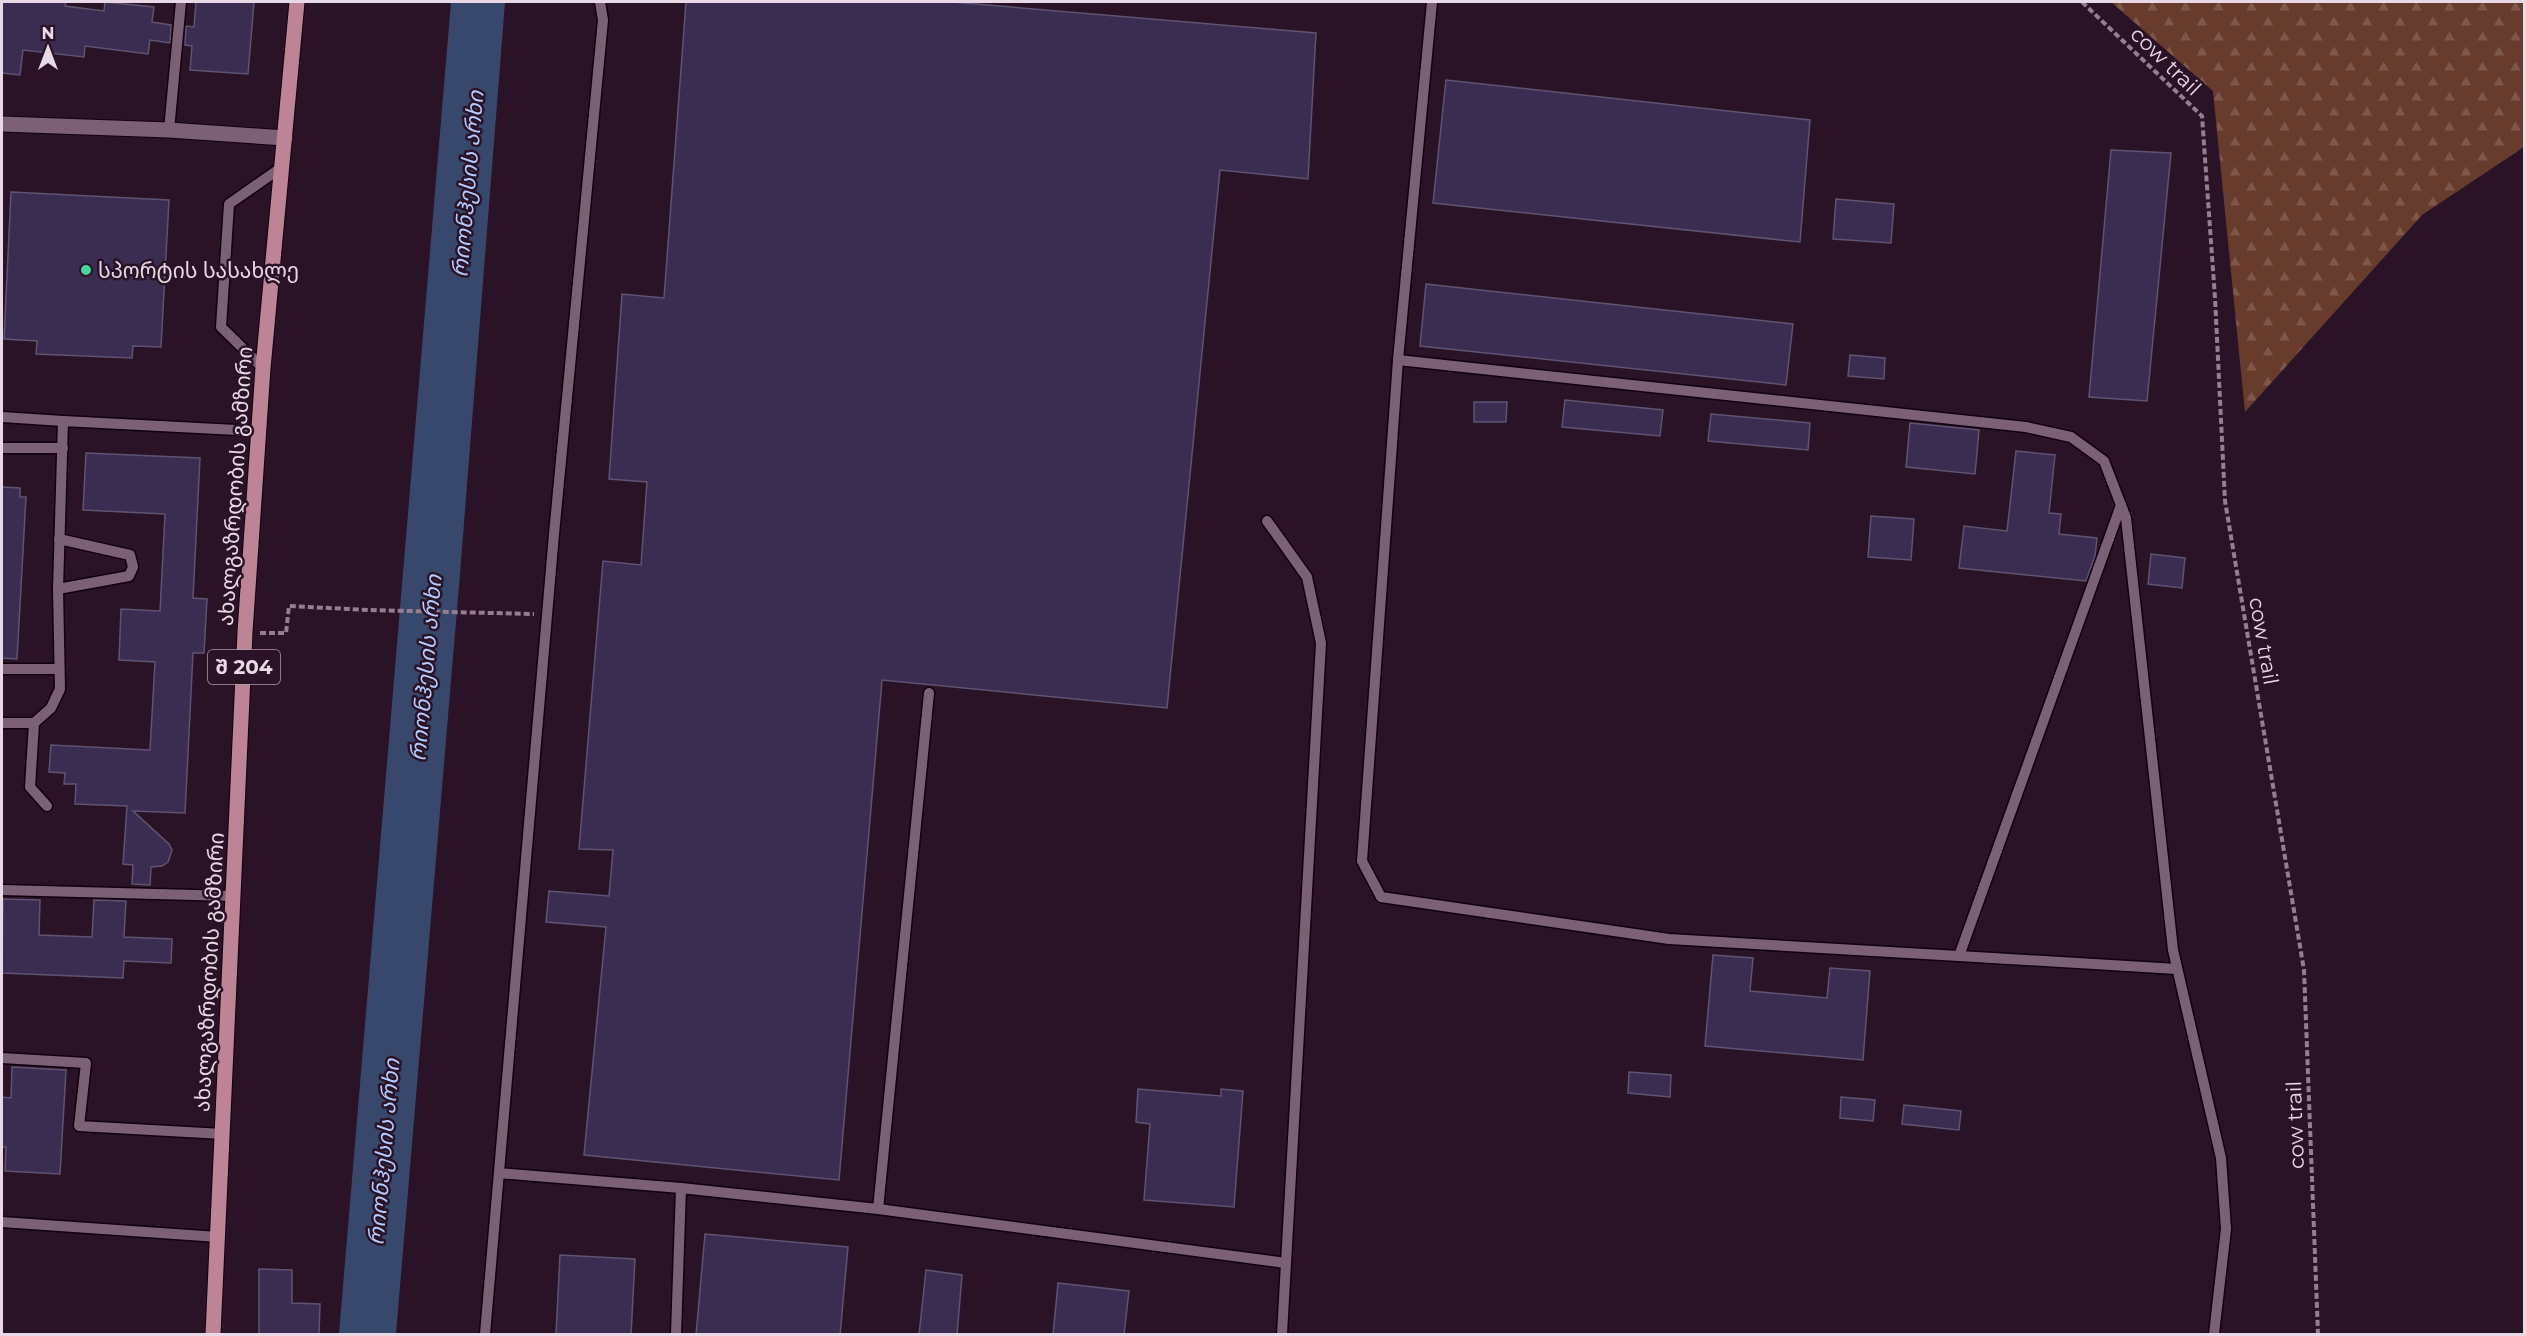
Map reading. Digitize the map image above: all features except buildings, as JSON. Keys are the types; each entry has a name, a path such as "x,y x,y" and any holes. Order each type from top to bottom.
{"main road":[{"name":"ახალგაზრდობის გამზირი","path":"213,1335 245,632 263,368 297,2"}],"street":[{"path":"2,124 169,130 285,138"}],"lane":[{"path":"169,130 181,2"},
{"path":"485,1335 547,614 603,20 600,2"},
{"path":"1432,2 1398,360 1362,861 1381,897 1669,939 2177,969"},
{"path":"263,368 221,327 229,204 282,167"},
{"path":"1398,360 2026,427 2072,437 2104,461 2126,518 2177,969 2221,1158 2226,1229 2214,1335"},
{"path":"2,417 258,431"},
{"path":"2,723 34,723 51,708 60,689 58,589 63,421"},
{"path":"2,448 63,448"},
{"path":"1959,956 2121,505"},
{"path":"1267,521 1307,577 1321,643 1281,1335"},
{"path":"58,589 129,576 134,567 130,555 59,539"},
{"path":"2,669 58,669"},
{"path":"878,1209 929,693"},
{"path":"34,723 30,788 48,806"},
{"path":"2,890 233,896"},
{"path":"2,1058 86,1063 79,1126 223,1134"},
{"path":"499,1173 681,1188 878,1209 1286,1263"},
{"path":"676,1335 681,1188"},
{"path":"2,1222 218,1237"}],"path":[{"name":"cow trail","path":"2082,2 2202,116 2215,298 2225,501 2304,970 2318,1335"},
{"path":"245,632 286,633 289,606 547,614"}],"green space":[{"path":"2111,2 2524,2 2524,147 2422,215 2245,412 2213,91"}],"water":[{"name":"რიონჰესის არხი","path":"451,2 505,2 460,574 396,1334 339,1334"}],"place":[{"name":"სპორტის სასახლე","path":"86,270"}]}
